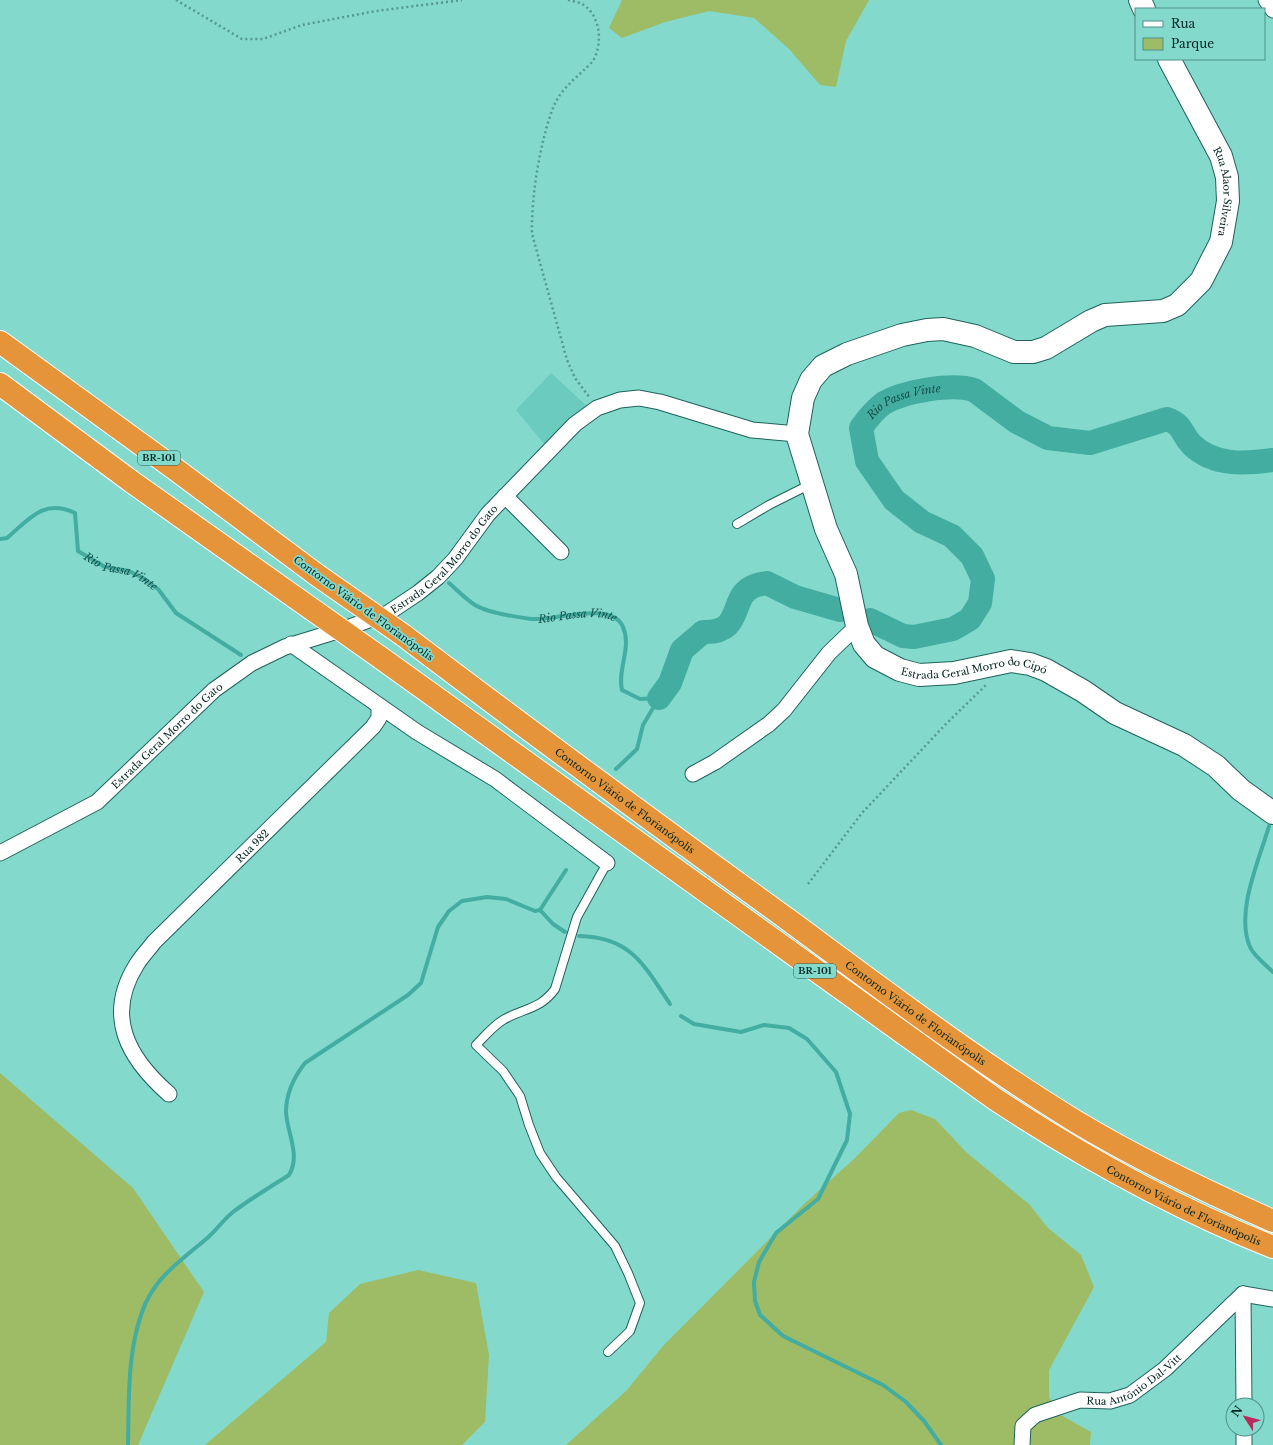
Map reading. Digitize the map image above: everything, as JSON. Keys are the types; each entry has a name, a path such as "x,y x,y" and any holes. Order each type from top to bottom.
{"highway":[{"name":"Contorno Viário de Florianópolis","path":"0,342 175,469 317,575 403,635 576,765 904,1005 1009,1079 1078,1123 1135,1155 1193,1185 1273,1221"},
{"name":"Contorno Viário de Florianópolis","path":"0,384 139,486 995,1099 1065,1144 1143,1187 1223,1226 1273,1247"}],"street":[{"path":"1266,0 1273,10"},
{"name":"Rua Alaor Silveira","path":"797,434 803,398 811,380 823,366 847,354 902,335 927,330 943,329 975,336 1014,352 1033,352 1046,348 1091,321 1105,315 1163,311 1177,305 1201,281 1221,242 1228,201 1227,177 1221,156 1170,60"},
{"name":"Estrada Geral Morro do Gato","path":"3,855 96,802 214,690 252,663 291,644 347,628 388,613 418,593 438,577 456,559 488,514 505,496 576,424 597,408 620,400 639,398 667,404 752,430 797,434"},
{"name":"Estrada Geral Morro do Cipó","path":"797,434 811,484 826,529 846,574 857,626 864,644 874,657 900,670 919,675 954,673 1011,661 1030,664 1046,670 1083,691 1115,713 1184,745 1216,766 1242,790 1273,813"},
{"path":"505,496 561,552"},
{"path":"693,774 715,762 769,724 784,710 829,653 857,626"},
{"path":"291,644 379,707 495,779 607,863"},
{"name":"Rua 982","path":"169,1094 149,1077 130,1048 121,1010 126,988 137,964 154,942 373,727 380,718 379,707"},
{"path":"1244,1397 1243,1294 1273,1299"},
{"name":"Rua Antônio Dal-Vitt","path":"1022,1445 1023,1426 1035,1415 1080,1400 1110,1401 1130,1395 1165,1369 1243,1294"}],"lane":[{"path":"737,524 769,505 811,484"},
{"path":"607,863 577,917 555,989 550,997 528,1010 504,1019 476,1045 503,1071 520,1096 540,1153 556,1177 615,1246 628,1273 640,1303 630,1331 608,1352"}],"path":[{"path":"176,0 242,39 263,39 302,25 376,11 462,0"},
{"path":"568,0 583,5 597,19 599,40 594,59 565,89 554,105 547,124 531,213 532,234 567,360 575,378 597,408"},
{"path":"808,884 862,814 945,724 991,680"}],"shaded area":[{"path":"551,373 589,408 545,445 516,410"}],"green space":[{"path":"622,0 869,0 846,41 836,87 820,85 789,49 754,18 709,11 665,22 622,38 609,28"},
{"path":"0,1073 133,1188 204,1292 138,1445 0,1445"},
{"path":"911,1110 935,1119 966,1152 1030,1205 1047,1227 1081,1255 1094,1287 1049,1370 1049,1397 1059,1414 1091,1432 1090,1445 566,1445 626,1391 663,1346 804,1204 855,1158 899,1113"},
{"path":"418,1270 476,1283 489,1355 485,1422 462,1445 205,1445 326,1342 329,1313 360,1284"}],"waterway":[{"name":"Rio Passa Vinte","path":"870,620 903,636 914,637 953,629 970,619 980,603 983,579 972,556 952,536 922,522 894,500 867,461 861,428 877,408 893,399 929,389 954,387 974,390 1017,422 1048,438 1090,443 1167,419 1177,424 1192,445 1210,457 1241,463 1273,460"},
{"name":"Rio Passa Vinte","path":"0,539 7,538 30,518 46,509 64,509 75,513 78,551 105,567 129,571 143,578 158,589 176,613 241,655"},
{"name":"Rio Passa Vinte","path":"449,583 475,605 502,614 531,619 541,619 595,613 607,615 617,619 623,627 626,643 621,675 622,690 640,699 659,698"},
{"name":"Rio Passa Vinte","path":"659,698 670,683 682,650 703,632 716,631 725,627 730,622 740,599 745,592 752,587 767,583 795,597 840,610"},
{"path":"616,769 637,749 643,725 659,698"},
{"path":"1269,826 1250,886 1245,918 1246,933 1250,947 1257,957 1273,972"},
{"path":"128,1445 131,1361 137,1328 147,1300 160,1280 177,1263 209,1237 229,1215 289,1175 294,1160 294,1152 287,1120 286,1105 291,1086 305,1063 408,995 421,983 438,927 449,911 462,901 487,897 506,899 535,911 540,910 566,870"},
{"path":"540,910 553,924 565,932"},
{"path":"579,936 597,938 612,942 624,948 643,966 670,1004"},
{"path":"681,1016 694,1024 741,1032 764,1025 789,1028 807,1039 836,1072 850,1114 847,1140 818,1199 776,1233 759,1262 754,1282 755,1301 760,1315 783,1336 883,1385 906,1402 924,1421 941,1445"}]}
